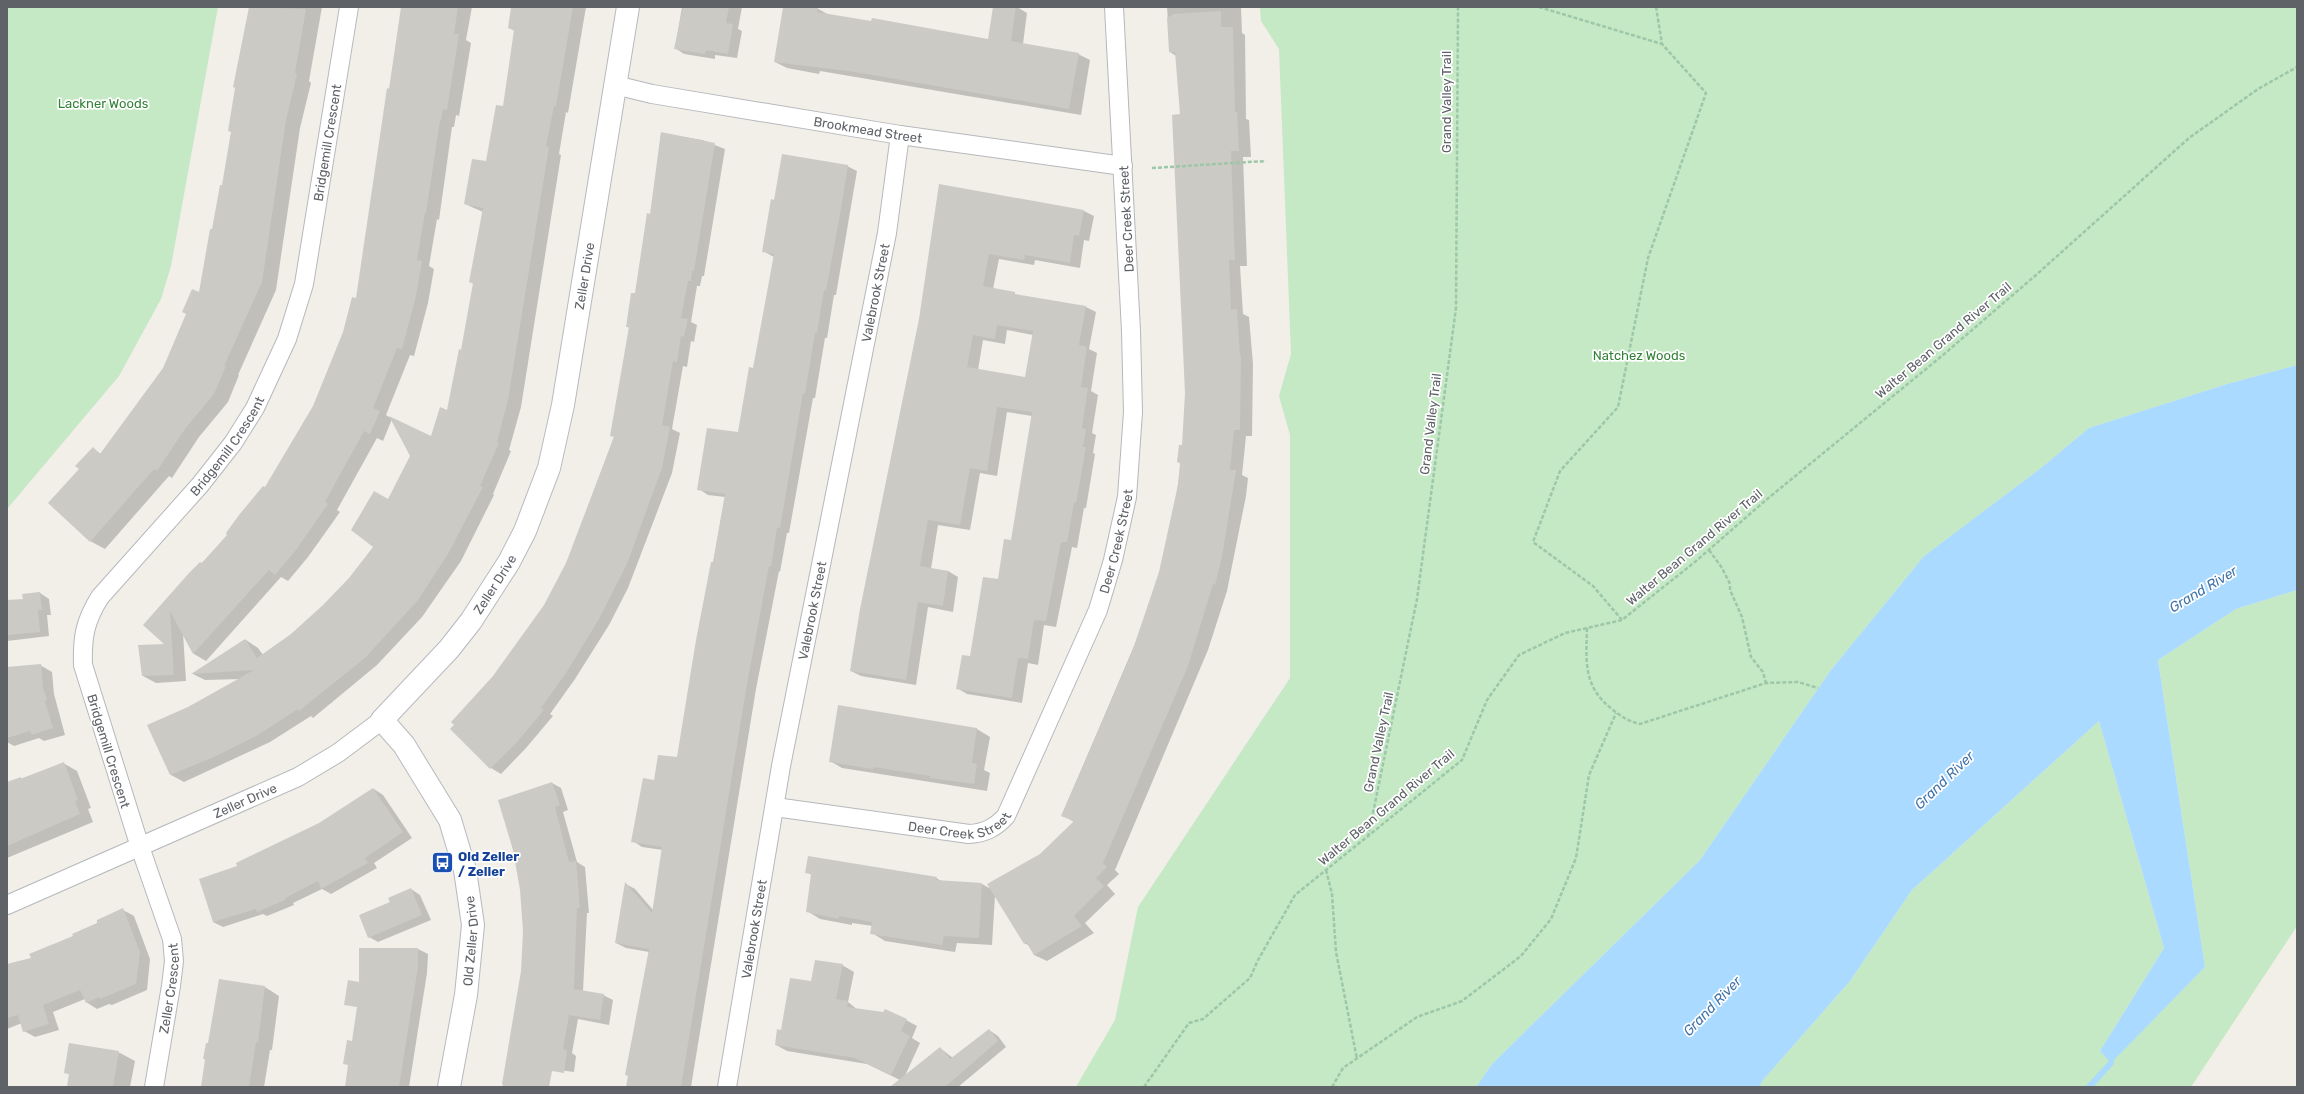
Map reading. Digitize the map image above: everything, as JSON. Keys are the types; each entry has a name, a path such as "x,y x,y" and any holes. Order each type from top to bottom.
{"street":[{"name":"Bridgemill Crescent","path":"140,847 83,665 83,634 89,615 100,597 200,485 233,443 255,408 287,339 297,311 304,284 349,7"},
{"name":"Zeller Drive","path":"7,905 298,777 338,753 382,720 449,649 490,592 524,531 549,468 563,405 614,85 628,7"},
{"name":"Deer Creek Street","path":"775,806 969,834 982,833 990,830 1006,816 1098,610 1113,560 1127,497 1133,412 1123,166 1114,7"},
{"name":"Brookmead Street","path":"614,85 652,94 900,135 1123,166"},
{"name":"Valebrook Street","path":"728,1087 775,806 888,233 900,135"},
{"name":"Old Zeller Drive","path":"382,720 404,745 450,820 465,870 473,925 466,995 450,1087"},
{"name":"Zeller Crescent","path":"140,847 172,939 174,961 154,1087"}],"path":[{"name":"Grand Valley Trail","path":"1368,838 1417,599 1456,308 1458,7"},
{"path":"1539,7 1662,44 1706,93 1648,258 1618,407 1560,471 1533,542 1593,586 1622,620"},
{"path":"1656,7 1662,44"},
{"name":"Walter Bean Grand River Trail","path":"1144,1087 1189,1023 1203,1020 1250,978 1258,960 1295,895 1368,838 1462,760 1487,700 1519,655 1565,633 1622,620 1709,550 2024,285 2189,138 2258,89 2297,67"},
{"path":"1152,168 1266,161"},
{"path":"1709,550 1722,568 1730,584 1730,590 1742,617 1751,657 1762,672 1766,683"},
{"path":"1587,628 1586,661 1590,682 1600,700 1627,721 1640,724 1766,683 1798,682 1818,688"},
{"path":"1332,1087 1343,1068 1417,1017 1462,1001 1521,956 1551,918 1576,858 1589,776 1616,712"},
{"path":"1326,870 1332,894 1336,952 1357,1059"}],"green space":[{"name":"Lackner Woods","path":"7,7 218,7 171,266 161,299 119,376 7,509"},
{"name":"Natchez Woods","path":"1260,7 2297,7 2297,365 2227,384 2089,428 2041,468 1924,556 1831,670 1700,860 1492,1064 1476,1087 1076,1087 1115,1020 1138,907 1290,678 1290,435 1279,396 1291,354 1279,49 1261,21"},
{"path":"2297,590 2297,926 2191,1087 1759,1087 1763,1080 1850,981 1912,890 2099,721 2164,948 2100,1051 2111,1062 2205,967 2158,660 2236,609"}],"water":[{"name":"Grand River","path":"2297,365 2297,590 2236,609 2158,660 2205,967 2111,1063 2100,1051 2164,948 2099,721 1912,890 1850,981 1763,1080 1759,1087 1476,1087 1492,1064 1700,860 1831,670 1924,556 2041,468 2089,428 2227,384"}],"building":[{"path":"249,7 306,9 295,73 297,74 286,120 262,282 224,366 226,366 214,394 185,429 157,471 154,469 90,542 48,503 79,469 75,466 93,447 100,454 163,368 186,314 182,312 192,289 199,292 210,229 212,229 220,185 222,185 231,132 228,131 235,88 233,87"},
{"path":"401,7 458,7 454,34 459,34 447,110 443,109 441,121 440,120 426,213 417,260 422,261 416,296 402,349 397,348 373,408 380,411 370,434 364,431 325,502 328,504 296,550 275,575 269,570 193,654 170,611 174,675 142,676 138,645 164,644 143,625 189,573 200,562 202,563 227,535 226,533 239,515 263,486 265,487 313,406 343,332 352,297 356,298 387,88 389,89"},
{"path":"511,7 573,7 556,106 554,106 546,146 549,147 508,400 497,442 499,443 480,486 483,487 448,554 418,600 365,658 299,711 298,709 258,735 214,757 170,775 147,725 188,707 254,670 191,674 245,639 257,658 291,634 323,605 349,578 373,547 351,530 374,491 388,499 410,456 389,416 431,436 440,407 447,410 459,349 461,350 473,283 469,282 483,208 464,204 472,159 486,161 496,105 503,106 514,30 508,28"},
{"path":"683,7 729,7 726,23 733,24 728,54 706,50 705,54 674,49"},
{"path":"783,7 818,7 817,12 871,21 872,18 988,39 993,7 1016,7 1011,41 1079,53 1069,109 855,72 774,62"},
{"path":"1221,11 1221,27 1233,27 1235,112 1237,112 1239,151 1231,151 1235,260 1229,260 1231,310 1237,309 1241,356 1240,430 1234,430 1230,470 1236,470 1222,557 1215,585 1213,584 1188,666 1103,863 1107,867 1096,878 1104,886 1074,916 1082,926 1034,955 1026,942 1024,944 987,884 1040,854 1074,821 1061,816 1131,655 1159,572 1178,485 1180,463 1177,462 1179,445 1182,445 1185,393 1172,115 1180,114 1175,52 1169,52 1167,17 1171,16 1172,14"},
{"path":"661,132 715,143 694,271 692,271 691,281 688,281 681,318 688,319 684,337 681,336 677,362 673,361 662,425 670,427 662,468 627,564 599,619 566,673 541,708 544,710 517,742 490,769 450,729 454,725 451,722 493,676 544,605 566,563 614,437 610,436 629,327 626,327 631,293 635,293 647,213 650,214"},
{"path":"782,154 848,165 842,203 826,291 824,290 817,333 815,333 805,394 803,393 780,528 777,528 771,567 769,566 747,684 681,1087 626,1087 628,1076 625,1075 649,949 615,943 625,882 652,913 662,847 631,842 643,778 654,780 658,755 677,757 696,640 711,562 713,562 725,494 697,490 707,428 738,432 749,367 753,368 774,254 762,252 771,199 774,200"},
{"path":"939,184 1084,210 1079,236 1074,235 1070,263 1025,255 1024,260 989,254 983,286 1015,292 1015,294 1086,306 1079,345 1087,347 1081,387 1088,388 1082,428 1086,429 1083,447 1086,447 1076,503 1074,503 1067,542 1061,542 1046,621 1034,620 1028,659 1018,658 1012,698 956,689 962,655 970,656 983,577 998,579 1004,539 1011,540 1032,412 997,407 987,471 970,468 960,525 928,520 920,566 948,571 943,606 918,602 906,680 850,671 860,609 919,319","holes":["997,325 1033,331 1025,377 967,367 973,335 995,339"]},
{"path":"40,592 42,610 38,610 40,632 7,635 7,600 23,599 22,594"},
{"path":"41,664 43,687 47,700 45,701 53,728 32,735 30,731 7,738 7,667"},
{"path":"838,705 977,728 972,763 977,764 974,784 930,778 930,776 873,767 873,769 829,762"},
{"path":"64,762 78,800 75,801 80,814 7,846 7,782 21,777 21,779"},
{"path":"552,782 560,805 555,807 569,862 576,861 580,908 577,908 574,989 604,994 600,1020 569,1015 563,1049 567,1050 564,1073 552,1071 549,1087 504,1087 502,1084 521,971 523,931 520,890 513,850 498,800"},
{"path":"373,788 403,832 365,858 368,863 321,889 318,881 285,898 285,900 257,912 256,909 213,922 199,879 237,866 236,863 319,823"},
{"path":"808,856 937,877 936,880 982,883 979,938 944,936 942,945 870,934 872,922 839,916 839,919 806,912 811,874 805,873"},
{"path":"411,888 422,915 368,938 359,915 390,902 388,898"},
{"path":"123,908 140,952 136,984 100,999 99,997 86,1003 80,990 43,1005 49,1024 23,1032 18,1015 7,1018 7,964 31,958 29,954 73,936 72,934 97,923 97,920"},
{"path":"359,948 418,948 418,967 399,1087 345,1087 348,1065 343,1064 347,1040 352,1041 357,1007 344,1005 348,980 359,982"},
{"path":"815,960 843,964 836,999 848,1001 847,1007 883,1012 885,1009 907,1019 901,1031 910,1036 891,1075 855,1058 775,1045 777,1029 781,1030 790,978 811,981"},
{"path":"219,979 265,986 258,1043 256,1042 249,1087 201,1087 205,1059 203,1059 206,1043 208,1043"},
{"path":"989,1029 998,1041 945,1087 890,1087 940,1047 950,1059"},
{"path":"69,1043 119,1051 113,1087 67,1087 69,1074 64,1073"}],"waterway":[{"path":"2089,1087 2111,1063"}],"place":[{"name":"Old Zeller / Zeller","path":"442,863"}]}
